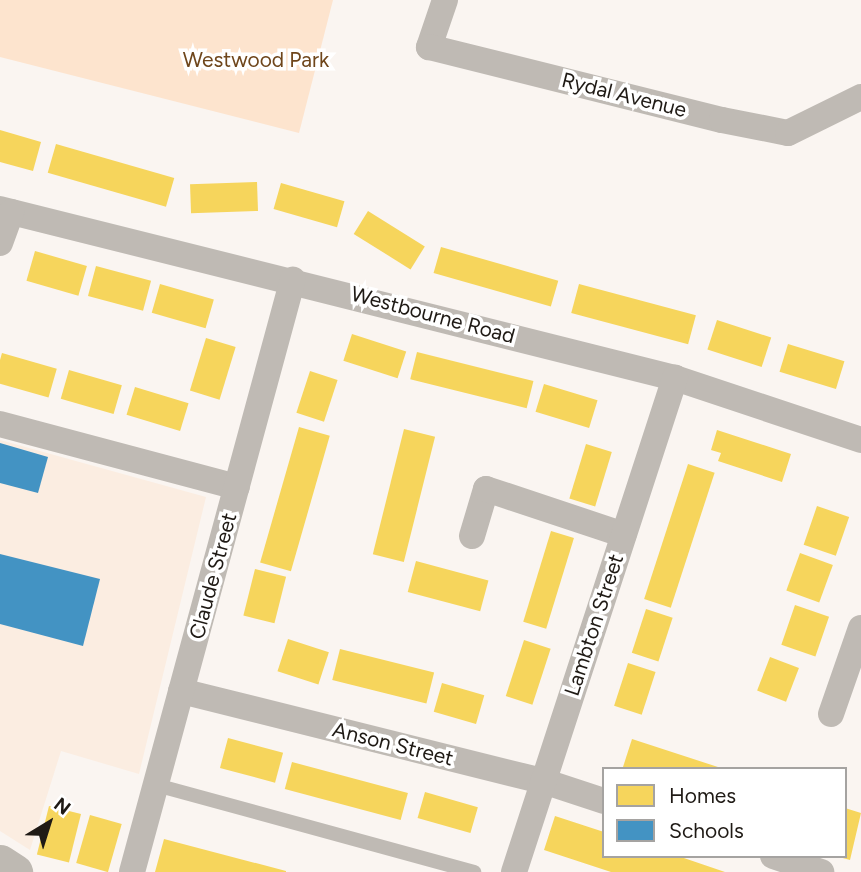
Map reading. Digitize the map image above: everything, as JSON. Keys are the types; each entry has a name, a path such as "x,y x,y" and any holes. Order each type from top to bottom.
{"main road":[{"path":"0,863 14,872"}],"street":[{"name":"Rydal Avenue","path":"445,0 429,47 722,120 788,133 861,97"},
{"path":"0,243 5,210"},
{"name":"Westbourne Road","path":"5,210 293,279 675,378 861,440"},
{"name":"Claude Street","path":"132,872 293,279"},
{"name":"Lambton Street","path":"514,872 675,378"},
{"path":"0,424 237,487"},
{"path":"472,536 486,489 624,535"},
{"path":"831,714 861,628"},
{"name":"Anson Street","path":"181,691 543,781 602,800"},
{"path":"779,858 821,872"}],"lane":[{"path":"156,785 474,872"}],"shaded area":[{"path":"0,440 206,497 139,774 61,751 30,850 0,831"}],"green space":[{"name":"Westwood Park","path":"0,0 333,0 299,133 0,57"}],"building: Homes":[{"path":"0,130 41,142 33,171 0,162"},
{"path":"56,144 174,178 166,207 48,173"},
{"path":"257,182 258,211 191,213 190,184"},
{"path":"281,183 344,201 337,227 274,209"},
{"path":"368,211 425,247 411,269 354,234"},
{"path":"441,247 558,281 551,307 434,273"},
{"path":"35,251 87,266 78,296 26,281"},
{"path":"96,266 151,281 143,311 88,296"},
{"path":"160,284 214,299 206,328 152,313"},
{"path":"579,284 696,315 688,344 571,313"},
{"path":"717,320 771,338 762,367 707,349"},
{"path":"352,334 406,352 398,378 343,361"},
{"path":"206,338 236,347 220,400 190,391"},
{"path":"788,344 844,361 836,389 780,372"},
{"path":"417,352 533,381 527,408 410,379"},
{"path":"2,353 57,369 49,398 0,384"},
{"path":"69,370 122,385 114,414 61,399"},
{"path":"310,371 338,380 324,422 296,413"},
{"path":"544,384 598,400 589,428 536,412"},
{"path":"135,387 189,403 180,431 127,415"},
{"path":"299,427 330,436 291,571 260,563"},
{"path":"404,429 435,437 404,562 373,554"},
{"path":"717,430 791,454 782,482 718,461 721,453 711,450"},
{"path":"586,444 612,452 595,506 569,499"},
{"path":"688,464 715,473 671,608 644,599"},
{"path":"817,506 849,517 836,556 804,545"},
{"path":"551,531 574,538 546,629 523,622"},
{"path":"800,553 833,565 819,603 786,591"},
{"path":"416,561 488,580 480,611 408,592"},
{"path":"255,569 286,577 274,623 243,616"},
{"path":"795,605 829,617 815,656 781,645"},
{"path":"646,609 673,618 658,661 632,653"},
{"path":"288,639 329,652 318,685 277,671"},
{"path":"524,640 551,649 532,705 506,696"},
{"path":"340,649 434,672 426,704 332,680"},
{"path":"770,657 799,668 786,702 757,691"},
{"path":"628,663 656,672 642,715 614,706"},
{"path":"442,683 484,695 476,724 434,712"},
{"path":"228,738 283,753 275,783 220,768"},
{"path":"632,739 718,767 623,767"},
{"path":"292,762 408,793 401,820 285,789"},
{"path":"425,792 478,807 470,833 418,818"},
{"path":"49,806 81,814 69,862 37,855"},
{"path":"847,809 861,813 850,860 843,858 847,858"},
{"path":"90,815 122,824 108,872 76,863"},
{"path":"555,816 602,831 602,858 684,858 725,872 611,872 544,850"},
{"path":"164,839 286,871 286,872 155,872"}],"building: Schools":[{"path":"0,443 48,457 38,493 0,483"},
{"path":"0,554 100,579 83,646 0,624"}]}
